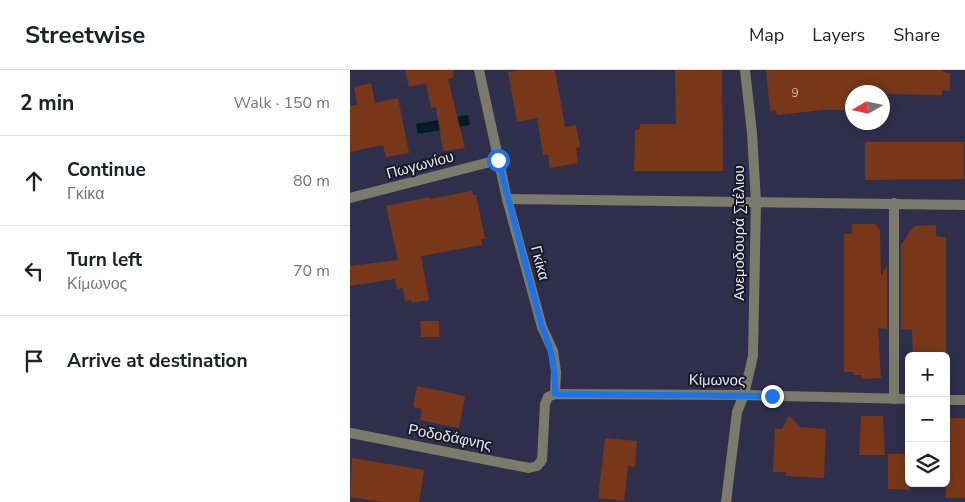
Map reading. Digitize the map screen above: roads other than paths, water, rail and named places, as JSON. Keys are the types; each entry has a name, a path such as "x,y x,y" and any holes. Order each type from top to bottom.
{"street":[{"name":"Γκίκα","path":"478,70 507,199 542,327 553,351 556,372 555,394 548,397 546,404 542,460"},
{"name":"Ανεμοδουρά Στέλιου","path":"726,502 737,412 744,395 753,356 756,202 752,133 745,70"},
{"name":"Πωγωνίου","path":"350,198 498,160"},
{"path":"507,199 965,205"},
{"path":"894,203 894,399"},
{"name":"Κίμωνος","path":"555,394 744,395 905,399"},
{"path":"950,400 965,400"},
{"name":"Ροδοδάφνης","path":"350,433 529,468 537,466 542,460"}],"water":[{"path":"468,115 470,125 418,134 416,124"}]}
